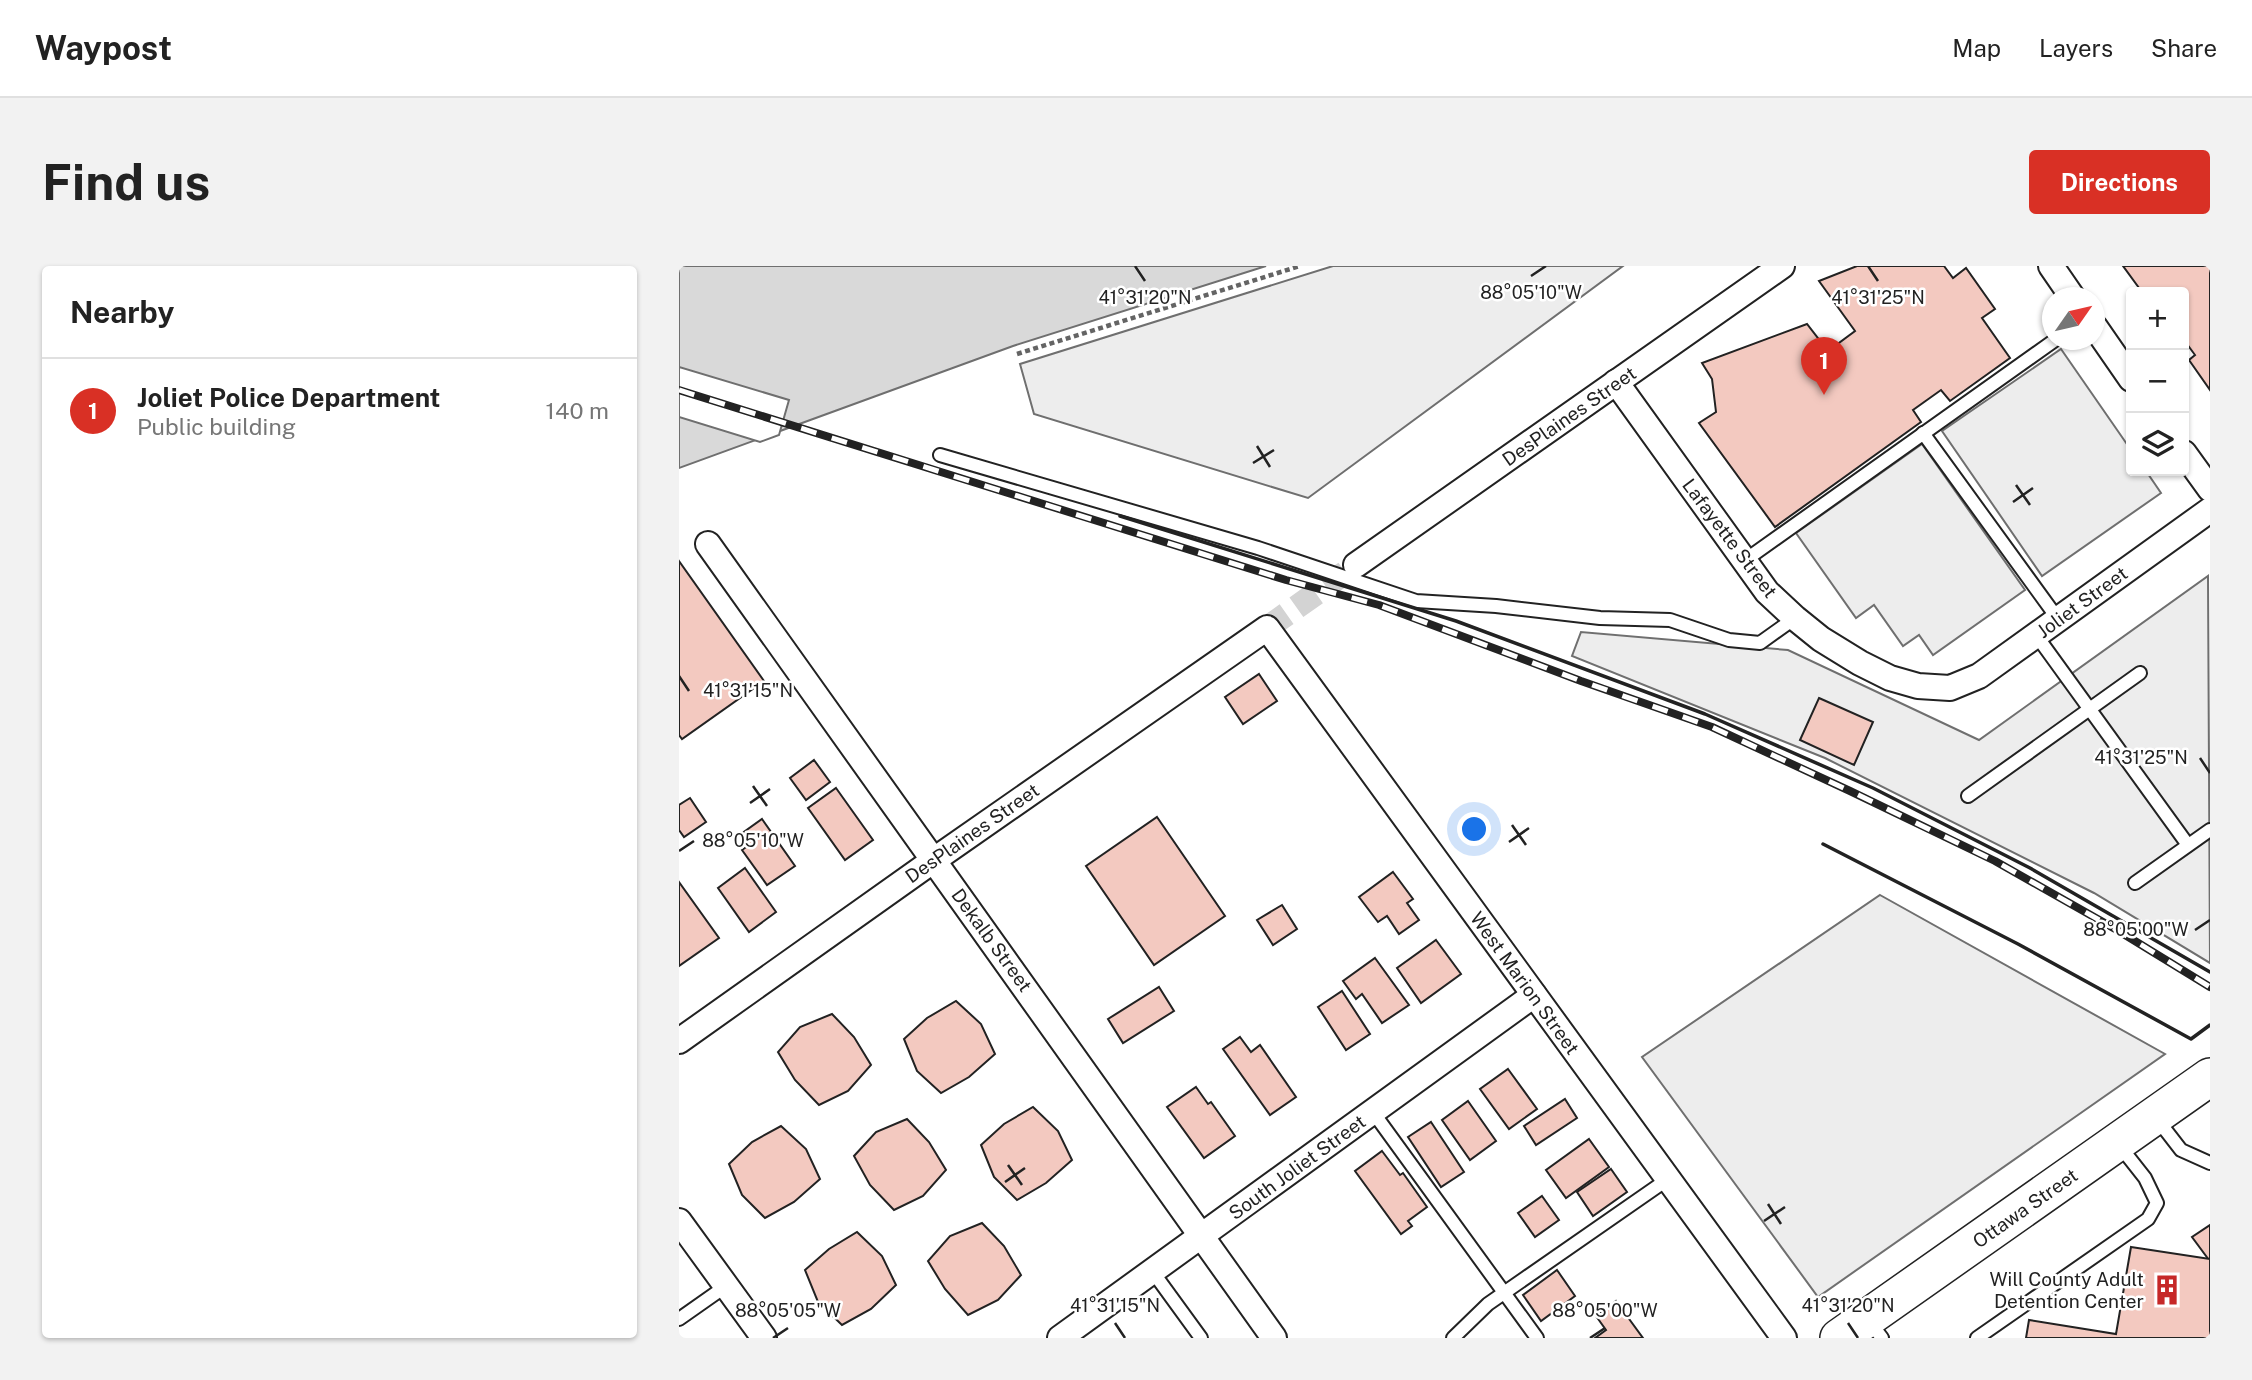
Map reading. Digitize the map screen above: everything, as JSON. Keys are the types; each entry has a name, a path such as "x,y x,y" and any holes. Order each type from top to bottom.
{"main road":[{"name":"Ottawa Street","path":"1863,1331 2117,1142 2210,1077"}],"street":[{"name":"DesPlaines Street","path":"1356,565 1782,266"},
{"path":"2051,266 2065,287"},
{"path":"2105,341 2126,372"},
{"name":"Lafayette Street","path":"1616,382 1767,592 1795,618 1821,639 1891,678 1918,686 1951,688"},
{"path":"2189,460 2210,489"},
{"name":"Joliet Street","path":"1951,688 1979,676 2210,510"},
{"name":"Dekalb Street","path":"708,544 1274,1338"},
{"name":"DesPlaines Street","path":"679,1041 1267,628"},
{"name":"West Marion Street","path":"1267,628 1784,1338"},
{"name":"South Joliet Street","path":"1060,1338 1534,995"},
{"path":"679,1221 764,1338"}],"lane":[{"path":"1744,561 2042,349"},
{"path":"1923,433 2058,619"},
{"path":"940,455 1258,548 1416,601 1496,606 1601,618 1670,620 1729,640 1760,643 1795,618"},
{"path":"2036,635 2188,845"},
{"path":"1968,796 2140,673"},
{"path":"2135,883 2210,830"},
{"path":"1373,1112 1537,1338"},
{"path":"2154,1116 2181,1150 2210,1163"},
{"path":"1977,1338 2148,1219 2157,1203 2145,1178 2117,1142"},
{"path":"1453,1338 1488,1304 1668,1179"},
{"path":"1153,1272 1201,1338"},
{"path":"679,1319 726,1286"}],"path":[{"path":"1017,354 1300,266"}],"shaded area":[{"path":"679,266 1266,266 1013,346 679,468"},
{"path":"1333,266 1623,266 1308,498 1034,414 1020,364"},
{"path":"2062,350 2126,443 2126,476 2149,476 2161,493 2042,576 1942,431"},
{"path":"1922,444 2025,590 1933,655 1919,635 1903,646 1874,605 1856,618 1796,533"},
{"path":"2208,576 2210,963 2094,893 1825,758 1572,656 1581,632 1788,650 1979,740"},
{"path":"1880,895 2165,1054 1818,1297 1642,1057"}],"pier":[{"path":"679,367 789,400 779,435 760,442 679,417"}],"building":[{"path":"1857,266 1944,266 1953,278 1966,268 1995,309 1982,318 2010,358 1950,401 1941,390 1913,410 1921,422 1775,527 1699,423 1716,412 1712,379 1702,363 1807,324 1828,351 1855,331 1819,281"},
{"path":"2123,266 2210,266 2210,390 2189,360 2195,355 2189,347 2189,287 2138,287"},
{"path":"679,561 764,681 682,739 679,735"},
{"path":"1259,674 1277,701 1243,724 1225,697"},
{"path":"1819,698 1873,722 1854,765 1800,740"},
{"path":"814,760 830,782 806,800 790,778"},
{"path":"836,788 873,840 845,860 808,808"},
{"path":"690,798 706,822 684,837 679,830 679,805"},
{"path":"1157,817 1225,916 1154,965 1086,866"},
{"path":"762,819 795,866 767,885 742,850 749,845 741,834"},
{"path":"745,868 776,912 749,932 718,888"},
{"path":"1393,872 1413,899 1407,903 1419,920 1399,934 1387,916 1378,922 1359,897"},
{"path":"679,882 719,938 679,966"},
{"path":"1282,905 1297,929 1273,945 1257,920"},
{"path":"1436,940 1461,974 1421,1003 1397,968"},
{"path":"1375,958 1409,1005 1382,1023 1362,994 1356,999 1343,981"},
{"path":"1159,987 1174,1011 1123,1043 1108,1019"},
{"path":"1342,991 1370,1034 1346,1050 1318,1007"},
{"path":"956,1001 981,1024 995,1054 969,1077 941,1093 917,1071 904,1039 927,1018"},
{"path":"832,1014 854,1037 871,1065 848,1091 819,1105 795,1080 778,1052 800,1027"},
{"path":"1240,1037 1251,1052 1260,1045 1296,1097 1270,1115 1223,1049"},
{"path":"1508,1069 1537,1109 1509,1129 1480,1089"},
{"path":"1196,1087 1208,1104 1211,1102 1235,1136 1204,1158 1167,1107"},
{"path":"1565,1099 1577,1118 1536,1145 1524,1126"},
{"path":"1468,1101 1496,1141 1470,1160 1442,1120"},
{"path":"1033,1107 1058,1131 1072,1160 1046,1183 1017,1200 994,1177 981,1145 1004,1124"},
{"path":"907,1119 929,1142 946,1170 923,1196 894,1210 870,1185 854,1156 876,1132"},
{"path":"1431,1122 1464,1172 1441,1187 1408,1137"},
{"path":"781,1126 806,1149 820,1179 794,1202 765,1218 742,1195 729,1164 752,1142"},
{"path":"1589,1139 1609,1167 1566,1198 1546,1170"},
{"path":"1382,1151 1400,1175 1403,1173 1427,1207 1408,1221 1412,1226 1401,1234 1355,1171"},
{"path":"1611,1169 1627,1192 1593,1216 1577,1192"},
{"path":"1542,1196 1559,1220 1535,1237 1518,1213"},
{"path":"982,1223 1004,1246 1021,1275 998,1300 968,1315 945,1289 928,1261 950,1236"},
{"path":"2210,1225 2210,1259 2209,1260 2192,1237"},
{"path":"857,1232 882,1256 896,1285 871,1309 842,1325 818,1302 805,1270 829,1249"},
{"name":"Will County Adult Detention Center","path":"2131,1247 2210,1259 2210,1338 2026,1338 2029,1320 2116,1334"},
{"path":"1557,1270 1575,1296 1541,1321 1523,1295"},
{"path":"1616,1301 1643,1338 1595,1338 1606,1330 1596,1316"}],"tunnel":[{"path":"1267,628 1356,565"}],"railway":[{"path":"679,390 1286,580 1379,605 1712,727 1995,861 2117,930 2210,987"}],"wall":[{"path":"1120,516 1456,621 1705,714 1873,788 2030,868 2210,972"},
{"path":"1823,844 2018,944 2191,1039 2210,1025"}],"place":[{"name":"Joliet Police Department","path":"1824,395"},
{"name":"Will County Adult Detention Center","path":"2167,1290"}]}
